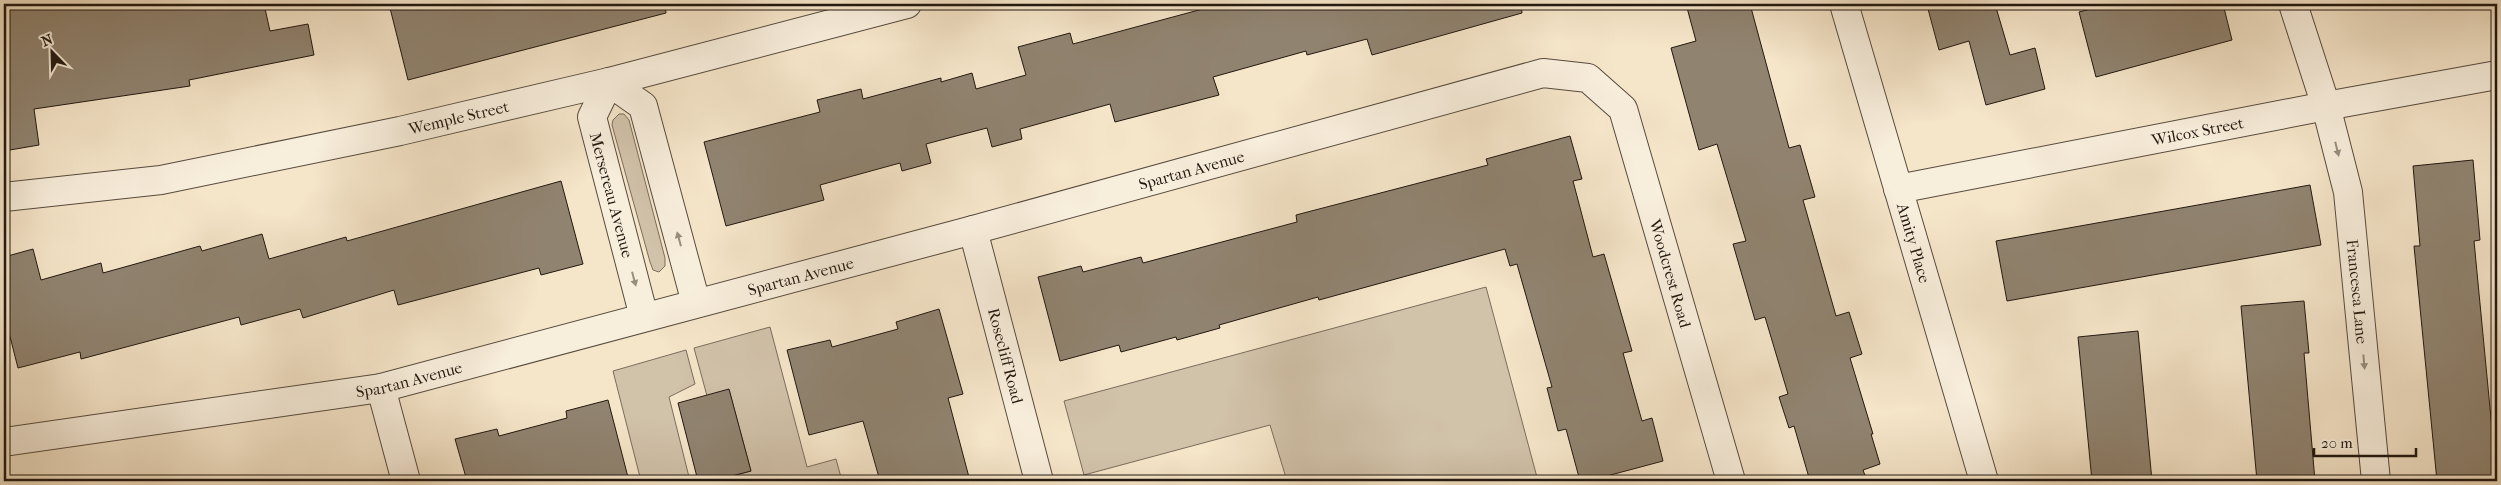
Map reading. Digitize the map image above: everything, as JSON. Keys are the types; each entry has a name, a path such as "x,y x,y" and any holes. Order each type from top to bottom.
{"street":[{"name":"Wemple Street","path":"4,197 161,180 400,131 609,82 906,4"},
{"name":"Amity Place","path":"1844,4 1984,481"},
{"name":"Francesca Lane","path":"2293,4 2326,106 2348,192 2376,481"},
{"name":"Spartan Avenue","path":"4,442 381,388 973,230 1542,73 1588,78"},
{"name":"Wilcox Street","path":"1898,189 2326,106 2497,76"},
{"name":"Woodcrest Road","path":"1588,78 1623,109 1732,481"},
{"path":"609,82 643,106 696,303"},
{"name":"Mersereau Avenue","path":"609,82 592,117 644,317"},
{"name":"Rosecliff Road","path":"973,230 1039,481"},
{"path":"381,388 406,481"}],"shaded area":[{"path":"619,114 624,114 629,120 665,258 665,266 659,272 653,270 650,262 612,125 613,120"},
{"path":"1486,287 1538,481 1287,481 1270,425 1084,475 1064,401"},
{"path":"770,327 807,467 836,459 842,481 729,481 728,477 751,471 729,390 707,396 694,348"},
{"path":"686,350 695,384 669,397 690,481 641,481 613,371"}],"building":[{"path":"4,4 264,4 270,31 308,24 314,55 189,80 190,86 34,109 39,145 4,151"},
{"path":"389,4 665,4 666,13 408,80"},
{"path":"1221,4 1521,4 1522,13 1372,55 1367,39 1307,55 1306,51 1213,77 1219,95 1115,122 1110,104 1020,129 1022,139 992,147 987,128 926,144 931,163 902,171 900,163 820,185 824,200 726,226 704,142 820,112 817,100 861,89 863,99 941,78 941,82 972,73 976,89 1026,75 1018,47 1070,33 1073,44"},
{"path":"1686,4 1750,4 1789,148 1800,145 1815,197 1803,200 1836,316 1849,312 1862,354 1850,358 1880,464 1863,470 1867,481 1810,481 1794,426 1789,428 1779,397 1788,394 1765,317 1755,320 1733,244 1746,241 1717,144 1699,150 1671,48 1696,41"},
{"path":"1948,4 1995,4 2010,55 2035,48 2045,89 1986,105 1969,41 1939,50 1928,9"},
{"path":"2110,4 2223,4 2232,40 2096,77 2079,12"},
{"path":"1570,136 1582,179 1573,181 1593,257 1604,254 1632,351 1623,353 1642,421 1652,418 1663,461 1588,481 1580,481 1566,429 1558,431 1547,388 1552,387 1517,264 1510,266 1505,249 1319,300 1318,297 1219,325 1220,328 1177,340 1176,337 1121,352 1119,345 1060,361 1038,277 1081,266 1083,272 1141,257 1143,263 1297,222 1296,215 1488,165 1486,159"},
{"path":"2473,160 2480,240 2474,241 2497,481 2437,481 2414,246 2420,246 2413,166"},
{"path":"561,181 583,264 541,275 539,268 398,305 394,290 303,318 300,309 241,325 239,317 81,359 80,352 18,368 4,313 4,257 33,249 41,280 101,263 103,273 200,246 202,251 262,234 269,259 346,237 347,241"},
{"path":"2310,185 2321,245 2007,301 1996,241"},
{"path":"2304,301 2309,353 2304,353 2315,481 2257,481 2241,306"},
{"path":"939,309 963,394 948,398 970,481 880,481 863,421 809,435 787,350 830,340 832,347 898,329 896,322"},
{"path":"2138,331 2152,481 2092,481 2078,337"},
{"path":"729,389 751,471 713,481 698,481 678,403"},
{"path":"608,400 629,481 467,481 455,439 497,429 499,436 567,418 566,411"}]}
